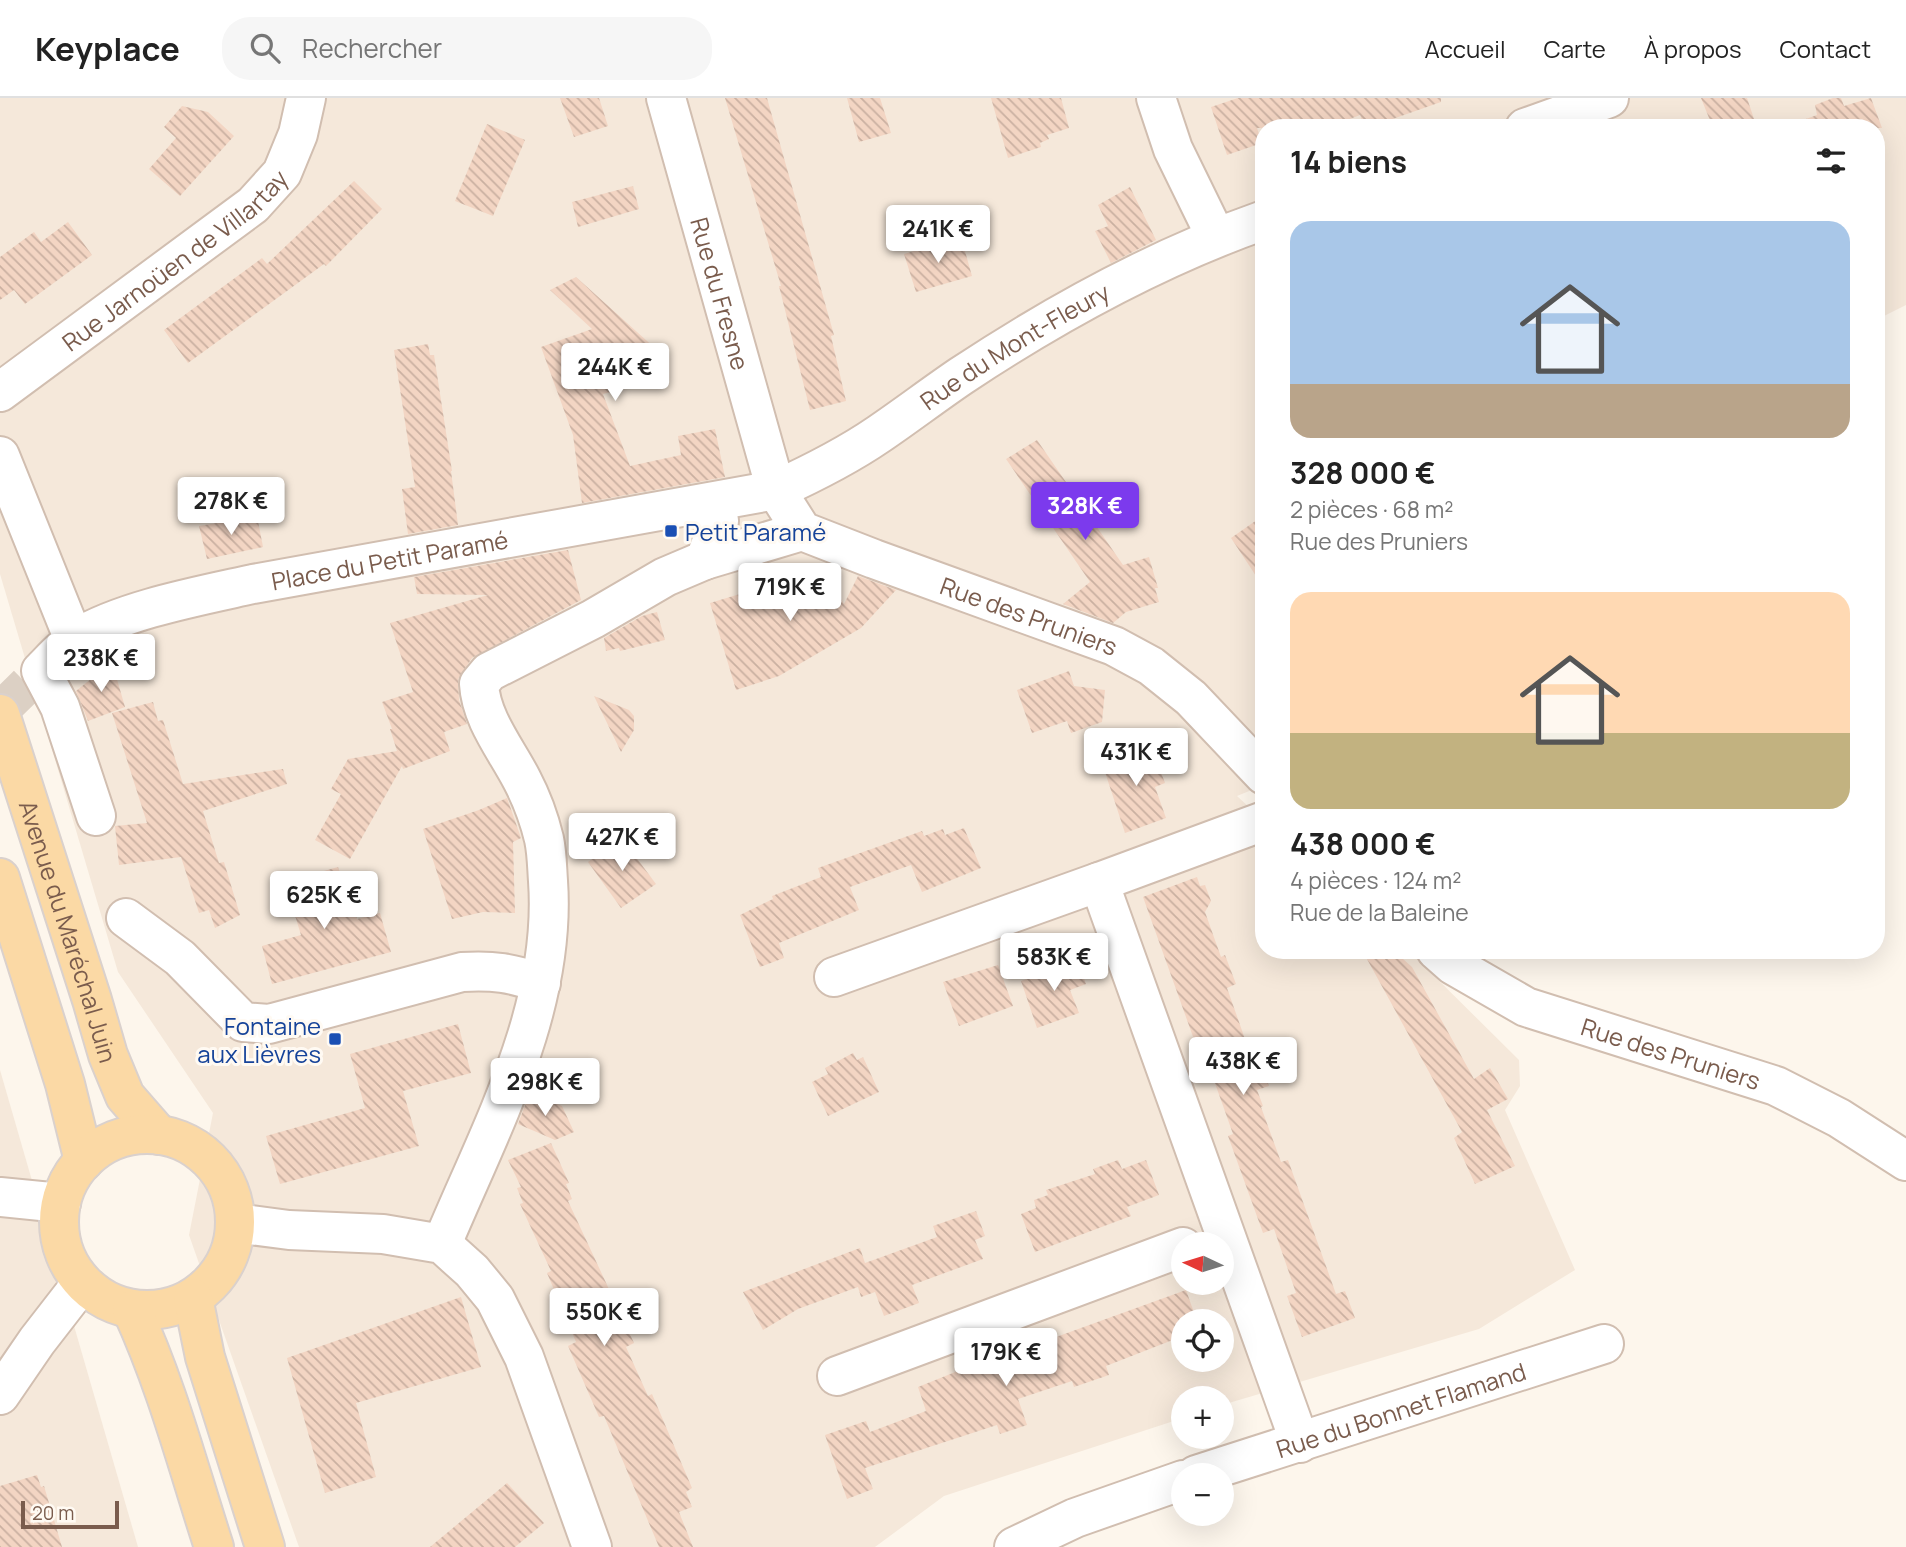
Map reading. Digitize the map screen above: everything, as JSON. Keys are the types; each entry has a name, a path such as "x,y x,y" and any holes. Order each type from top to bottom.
{"main road":[{"name":"Avenue du Maréchal Juin","path":"0,714 108,1055 125,1096 159,1135"},
{"name":"Avenue du Maréchal Juin","path":"0,878 65,1084 84,1161"},
{"path":"159,1135 180,1140 198,1150 214,1165 226,1182 233,1202 233,1246 210,1284 193,1298 164,1309 132,1310 105,1300 82,1283 72,1269 60,1237 61,1203 70,1181 84,1161 100,1148 118,1139 159,1135"},
{"path":"193,1298 205,1357 265,1547"},
{"path":"132,1310 152,1352 214,1547"}],"street":[{"name":"Rue Jarnoüen de Villartay","path":"0,392 253,205 282,173 298,134 306,98"},
{"name":"Rue du Fresne","path":"666,98 776,490"},
{"path":"1156,98 1173,149 1216,237"},
{"path":"1550,119 1609,98"},
{"name":"Rue du Mont-Fleury","path":"776,490 807,476 876,436 962,375 1083,301 1216,237 1255,223"},
{"path":"0,456 74,640"},
{"name":"Place du Petit Paramé","path":"96,816 60,707 41,671 74,640 104,624 188,599 253,584 776,490"},
{"path":"442,1244 524,1048 541,983 550,905 546,846 538,815 522,780 497,738 480,698 479,684 489,672 593,619 665,576 705,560 802,531 776,490"},
{"path":"705,560 719,521 715,502"},
{"name":"Rue des Pruniers","path":"802,531 1114,646 1151,666 1191,698 1255,766"},
{"path":"834,977 1255,824"},
{"path":"1099,882 1205,1232"},
{"path":"126,918 180,958 243,1022 269,1024 462,972 491,970 541,983"},
{"name":"Rue des Pruniers","path":"1446,959 1526,1007 1776,1086 1839,1118 1906,1161"},
{"path":"0,1196 61,1203"},
{"path":"235,1223 289,1230 383,1234 442,1244 480,1280 495,1299 511,1328 524,1357 592,1547"},
{"path":"837,1376 1171,1251"},
{"path":"0,1395 37,1340 82,1283"},
{"path":"1233,1295 1300,1443"},
{"name":"Rue du Bonnet Flamand","path":"1234,1463 1604,1344"},
{"path":"1014,1547 1074,1518 1171,1483"}],"shaded area":[{"path":"0,98 1906,98 1906,305 1885,316 1885,119 1255,119 1255,789 1237,796 1255,813 1255,959 1417,959 1519,1060 1520,1086 1505,1110 1575,1270 1479,1329 1234,1401 1234,1386 1171,1386 1171,1422 944,1496 875,1547 299,1547 189,1235 213,1113 118,972 0,574"},
{"path":"0,1070 138,1547 0,1547"}],"building":[{"path":"560,98 599,98 608,126 574,137"},
{"path":"725,98 767,98 834,335 831,336 846,401 810,410 781,286"},
{"path":"847,98 880,98 891,133 859,142"},
{"path":"991,98 1061,98 1069,128 1047,135 1049,139 1040,143 1041,147 1008,158"},
{"path":"1238,98 1441,98 1441,102 1393,119 1362,119 1360,115 1350,119 1255,119 1255,145 1227,155 1211,107"},
{"path":"1701,98 1747,98 1754,119 1709,119"},
{"path":"1833,98 1841,98 1844,106 1871,98 1879,119 1806,119 1817,115 1815,105"},
{"path":"182,106 208,112 234,136 180,196 149,169 176,138 164,127"},
{"path":"487,124 525,140 493,216 455,201"},
{"path":"354,181 382,209 326,266 324,264 188,363 164,330 262,258 267,264"},
{"path":"633,186 639,209 578,227 572,202"},
{"path":"1130,187 1156,240 1111,263 1095,231 1108,226 1098,205"},
{"path":"68,222 92,255 25,304 14,290 0,300 0,257 34,232 41,242"},
{"path":"961,237 972,276 916,292 904,254"},
{"path":"576,277 657,350 663,378 603,394 630,466 681,455 678,436 715,429 725,477 582,503 573,435 541,347 592,329 550,290"},
{"path":"428,344 430,355 434,355 458,525 408,534 402,489 415,487 394,350"},
{"path":"1037,440 1123,565 1149,557 1159,602 1126,612 1113,623 1063,604 1090,582 1006,459"},
{"path":"257,516 263,547 207,559 199,526"},
{"path":"1255,521 1255,574 1231,538"},
{"path":"568,550 581,600 472,658 458,679 459,700 467,724 444,732 450,751 403,769 402,766 350,859 315,840 341,794 331,789 348,759 397,751 382,702 413,692 390,623 488,595 417,594 414,577"},
{"path":"823,569 844,604 858,576 896,590 861,628 779,676 736,690 710,603"},
{"path":"657,612 665,640 620,651 619,648 606,651 604,638 642,616"},
{"path":"112,662 125,707 88,721 76,691"},
{"path":"1069,671 1074,686 1105,690 1102,722 1071,733 1067,721 1032,733 1017,690"},
{"path":"594,696 629,710 634,716 634,730 621,752"},
{"path":"153,702 158,721 163,720 183,784 283,769 287,784 203,811 219,863 224,862 240,915 215,928 209,910 199,913 181,857 119,865 115,826 147,823 112,713"},
{"path":"1151,746 1165,783 1155,787 1166,818 1125,833 1102,763"},
{"path":"507,798 521,838 513,842 515,913 483,912 452,919 423,829"},
{"path":"964,828 981,868 922,892 911,865 850,887 859,910 779,943 784,958 760,967 740,915 773,899 772,896 821,877 818,868 922,831 924,836 943,829 945,835"},
{"path":"621,837 656,884 621,908 588,862"},
{"path":"338,867 357,919 380,913 391,952 272,984 262,946 301,935 286,886 307,879 306,876"},
{"path":"1197,877 1200,886 1205,885 1211,901 1205,912 1221,957 1225,955 1236,984 1227,988 1245,1039 1251,1037 1269,1086 1257,1090 1263,1106 1261,1107 1281,1162 1288,1160 1336,1294 1345,1291 1355,1318 1302,1337 1287,1296 1296,1293 1274,1229 1263,1233 1228,1136 1233,1134 1211,1072 1206,1073 1143,897"},
{"path":"1367,959 1403,959 1412,967 1474,1079 1490,1068 1508,1099 1487,1110 1515,1166 1475,1184 1454,1138 1462,1132"},
{"path":"1078,960 1086,984 1070,990 1079,1013 1037,1028 1021,981"},
{"path":"998,965 1013,1006 959,1026 943,982"},
{"path":"458,1024 471,1073 403,1091 419,1146 280,1184 266,1136 365,1108 350,1054"},
{"path":"853,1053 857,1060 863,1057 879,1092 828,1116 812,1082 828,1074 825,1068"},
{"path":"530,1092 562,1106 574,1132 555,1140 518,1124"},
{"path":"551,1143 569,1183 566,1184 572,1199 568,1201 634,1343 626,1347 648,1396 652,1394 692,1488 686,1492 692,1507 679,1512 693,1547 659,1547 604,1416 599,1417 568,1346 576,1342 547,1273 551,1271 520,1204 523,1203 517,1188 521,1187 508,1160"},
{"path":"1118,1160 1122,1169 1146,1160 1159,1195 1127,1207 1131,1216 1035,1252 1021,1214 1036,1208 1034,1200 1048,1195 1046,1190 1095,1174 1093,1169"},
{"path":"976,1211 985,1236 975,1240 983,1259 912,1285 919,1303 884,1316 875,1292 861,1297 858,1287 798,1309 763,1330 743,1292 860,1248 865,1263 937,1237 933,1226"},
{"path":"1172,1295 1188,1295 1193,1309 1171,1309 1171,1341 1106,1366 1109,1375 1074,1387 1072,1381 1018,1399 1027,1425 1000,1434 997,1425 865,1468 873,1489 847,1499 825,1435 866,1421 870,1432 926,1411 918,1387 1000,1354 1001,1357"},
{"path":"461,1297 481,1367 356,1403 376,1477 325,1493 287,1358"},
{"path":"37,1475 41,1487 44,1486 62,1547 0,1547 0,1486"},
{"path":"507,1483 544,1523 515,1547 430,1547"}],"tunnel":[{"path":"0,711 41,671"}],"place":[{"name":"Petit Paramé","path":"671,531"},
{"name":"Fontaine aux Lièvres","path":"335,1039"}]}
